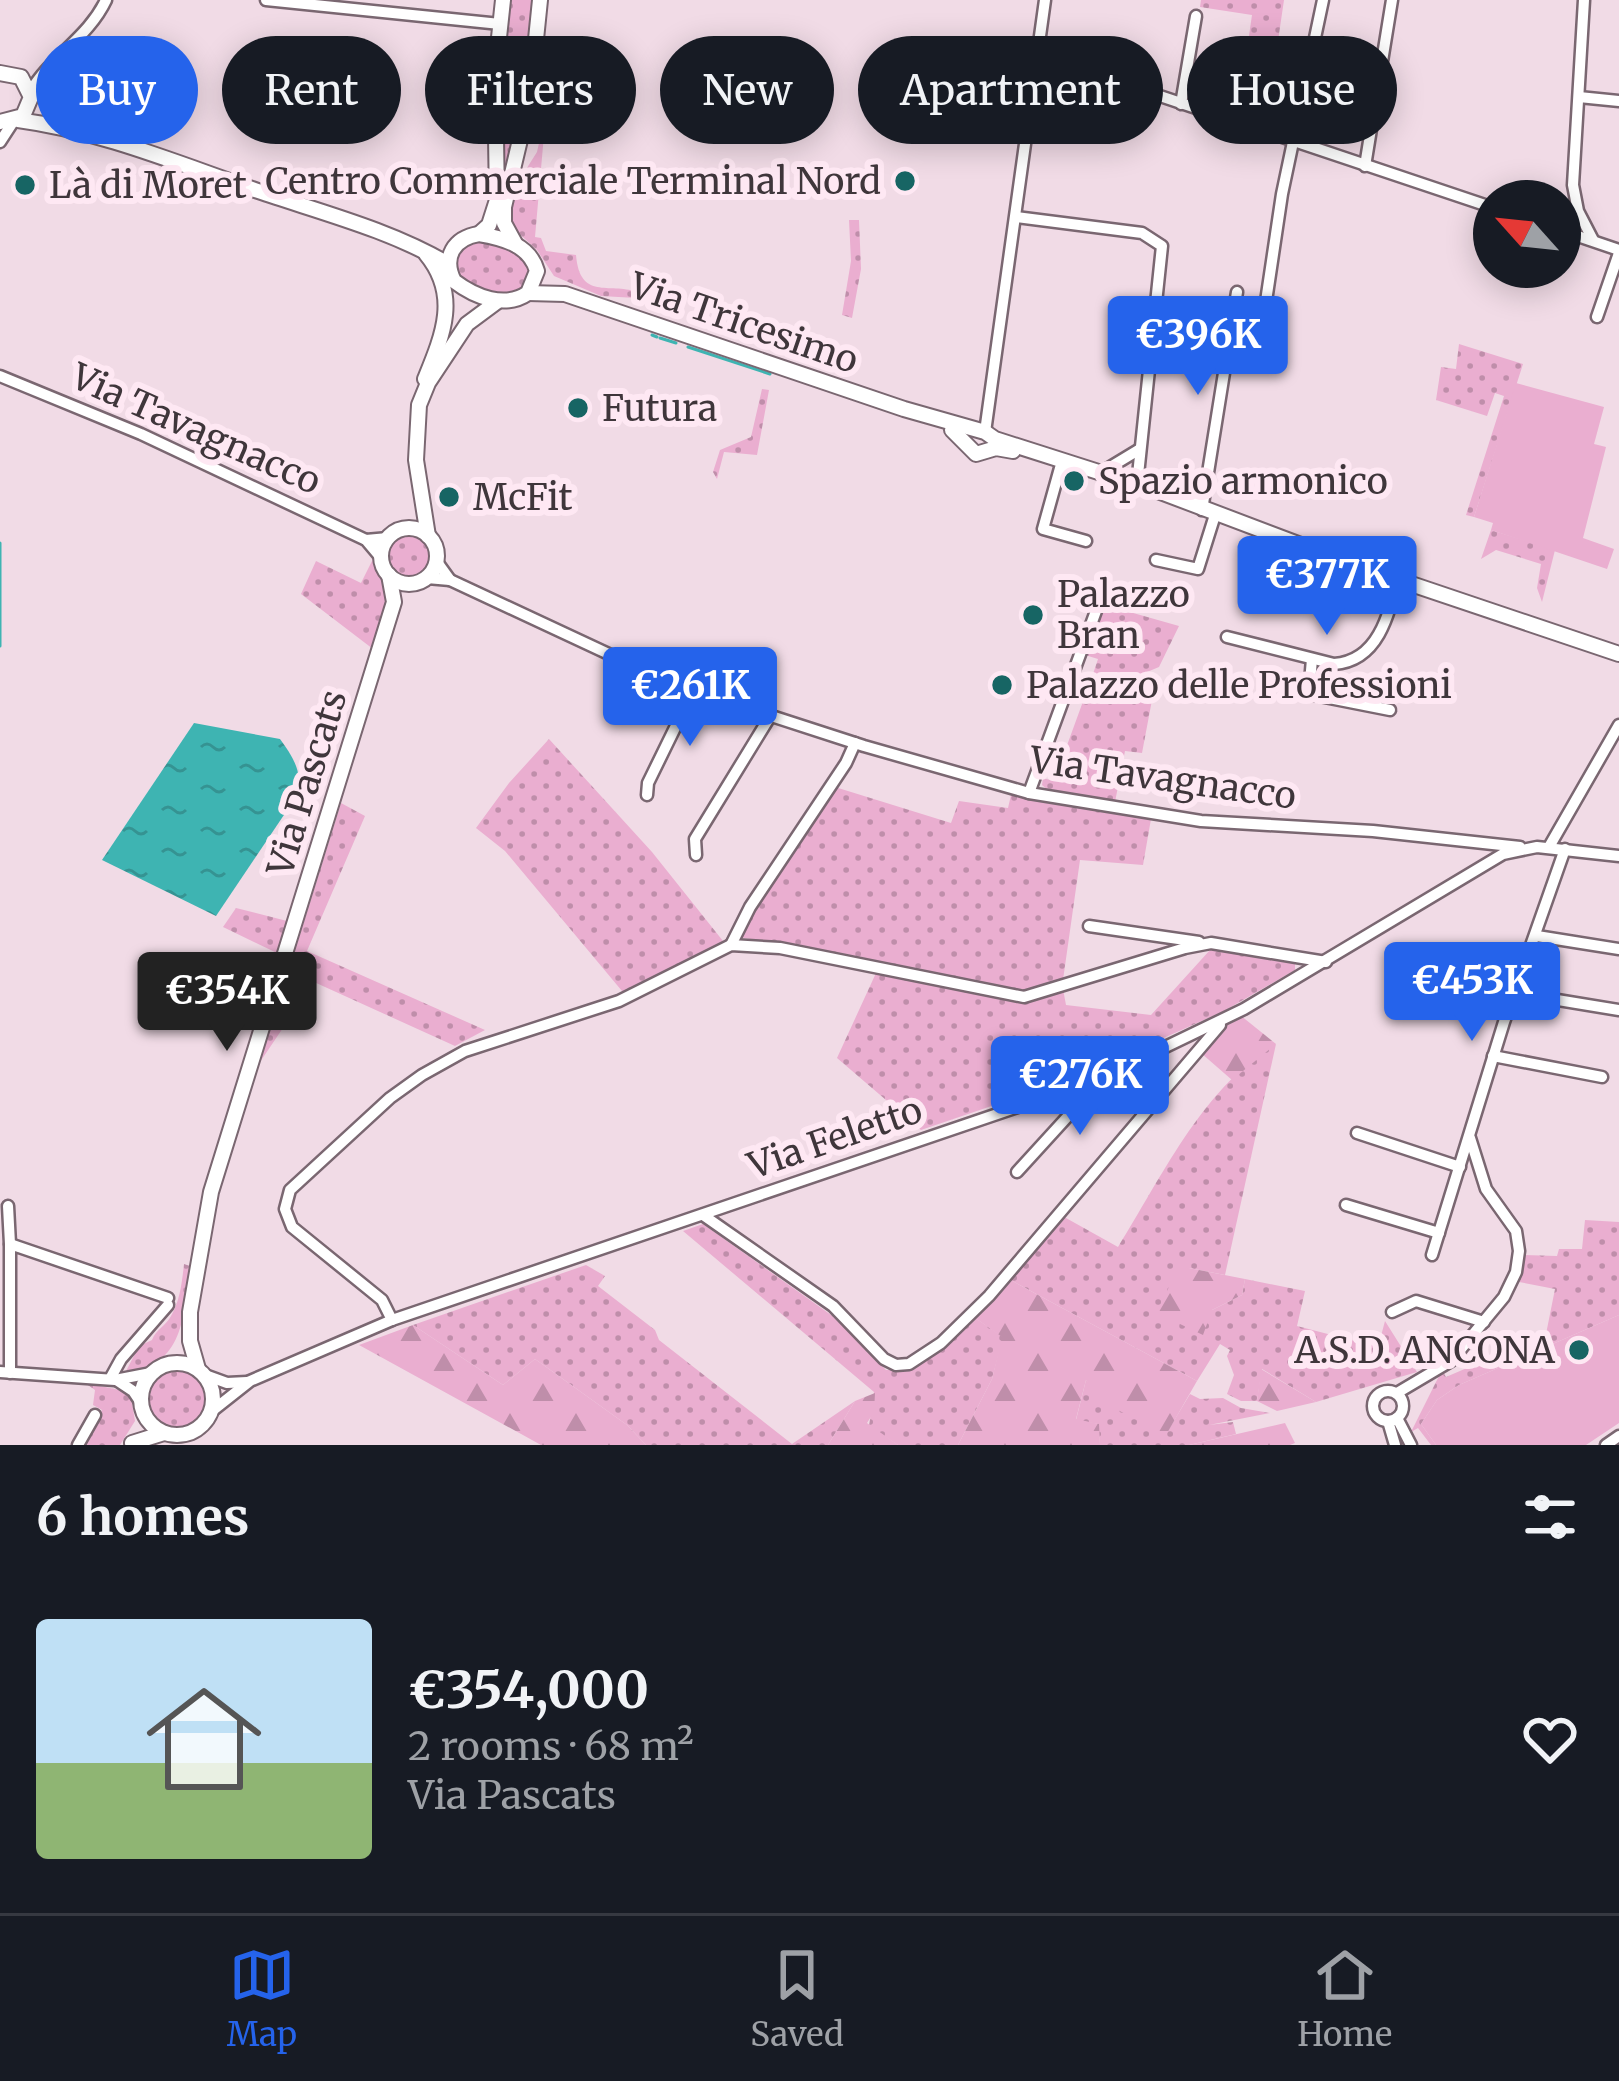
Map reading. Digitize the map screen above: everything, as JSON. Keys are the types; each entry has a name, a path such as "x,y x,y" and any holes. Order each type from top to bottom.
{"main road":[{"path":"499,36 503,0"},
{"path":"536,36 540,0"},
{"path":"8,73 36,103"},
{"path":"11,121 30,98"},
{"path":"116,144 412,243 448,264 466,308 464,330"},
{"path":"448,264 453,247 479,234 494,215 496,144"},
{"path":"459,285 498,301 513,301 528,293 537,272 533,259 516,245 504,223 518,144"},
{"path":"479,234 516,245"},
{"path":"412,243 453,247"},
{"path":"412,243 438,272 448,313 419,405 415,440 419,492 436,562 420,581 404,584 389,575 382,559 394,534 412,515 419,492"},
{"name":"Via Tricesimo","path":"537,272 565,294"},
{"name":"Via Tricesimo","path":"528,293 565,294 904,409 1060,468 1156,499 1172,498"},
{"path":"419,405 428,383 464,330 476,315 498,301"},
{"name":"Via Tricesimo","path":"982,438 1107,475 1619,654"},
{"path":"394,534 410,528 428,536"},
{"name":"Via Pascats","path":"170,1363 189,1329 200,1245 221,1157 394,602 389,575"},
{"name":"Via Pascats","path":"394,602 420,581"},
{"name":"Via Pascats","path":"189,1329 201,1372"},
{"path":"170,1363 201,1372 214,1398 212,1411 192,1432 164,1433 131,1444 151,1373 170,1363"},
{"path":"142,1409 164,1433"}],"street":[{"path":"266,0 500,24"},
{"path":"1040,36 1045,0"},
{"path":"1316,36 1323,0"},
{"path":"1365,166 1392,0"},
{"path":"1584,0 1574,197 1593,240"},
{"path":"84,36 100,1"},
{"path":"1181,104 1196,16"},
{"path":"30,98 36,89"},
{"path":"1163,97 1187,106"},
{"path":"1579,98 1619,101"},
{"path":"0,142 11,121"},
{"path":"982,438 1025,144"},
{"path":"1265,308 1282,194 1295,144"},
{"path":"1298,144 1473,201"},
{"path":"1016,217 1142,233 1162,246 1140,481 1172,498"},
{"path":"1581,236 1619,252 1597,317"},
{"path":"1156,560 1198,568 1237,292"},
{"name":"Via Tavagnacco","path":"0,376 152,439 367,540 382,559"},
{"path":"1107,475 1140,454"},
{"path":"1060,468 1042,529 1086,541"},
{"name":"Via Tricesimo","path":"1060,468 1106,481 1107,475"},
{"path":"367,540 394,534"},
{"name":"Via Tavagnacco","path":"436,562 450,580 657,678 855,743 1029,793 1201,820 1523,848"},
{"path":"1227,637 1312,659 1347,662 1371,645 1386,620 1398,576"},
{"name":"Via Tavagnacco","path":"420,581 450,580"},
{"path":"1029,793 1096,611"},
{"path":"1312,659 1309,694 1390,710"},
{"path":"647,795 648,783 693,691"},
{"path":"696,855 695,839 771,715"},
{"path":"1549,847 1619,725"},
{"path":"731,945 750,907 855,743"},
{"path":"1484,843 1487,862"},
{"name":"Via Feletto","path":"212,1411 250,1381 392,1320 1096,1078 1226,1018 1487,862 1523,848 1619,856"},
{"path":"1432,1255 1493,1056 1565,849"},
{"path":"1089,926 1326,962"},
{"path":"1537,936 1619,949"},
{"path":"392,1320 382,1300 292,1226 285,1209 290,1190 404,1086 465,1051 620,1001 731,945 780,948 1024,997 1211,944"},
{"path":"1515,993 1619,1010"},
{"path":"703,1215 840,1312 877,1353 896,1365 909,1364 929,1353 989,1296 1226,1018"},
{"path":"1493,1056 1602,1077"},
{"path":"1017,1172 1090,1092 1096,1078"},
{"path":"1358,1133 1460,1167"},
{"path":"1411,1445 1392,1419 1376,1414 1373,1401 1383,1391 1397,1393 1451,1361 1513,1282 1520,1251 1512,1223 1479,1175 1469,1134"},
{"path":"1346,1205 1439,1233"},
{"path":"8,1206 5,1372 113,1379 151,1373"},
{"path":"10,1244 168,1301 121,1359 113,1379"},
{"path":"1392,1312 1416,1301 1484,1322"},
{"path":"201,1372 227,1384 250,1381"},
{"path":"113,1379 129,1387 142,1409"},
{"path":"1390,1443 1392,1419 1403,1405 1397,1393"},
{"path":"78,1445 94,1415"},
{"path":"1606,1445 1619,1436"}],"green space":[{"path":"510,0 536,0 532,36 506,36"},
{"path":"1201,0 1284,0 1279,36 1249,36 1252,15 1200,7"},
{"path":"502,144 513,144 503,187"},
{"path":"543,144 535,237 541,238 546,251 576,255 583,279 590,284 637,292 636,298 601,296 554,276 537,250 514,229 511,215 518,182"},
{"path":"849,220 859,220 861,269 852,318 842,315 851,261"},
{"path":"477,239 522,255 530,275 520,292 487,291 457,275 458,249"},
{"path":"1459,344 1523,364 1474,517 1466,515 1504,396 1495,393 1487,416 1436,400 1441,367 1456,369"},
{"path":"1516,383 1604,407 1594,444 1606,447 1583,538 1614,549 1607,569 1491,530 1493,523 1474,517"},
{"path":"762,389 769,390 757,455 724,452 717,479 713,472 720,450 751,437"},
{"path":"1491,530 1555,550 1542,602 1537,588 1541,564 1496,550 1481,559"},
{"path":"409,535 424,541 430,556 424,571 409,577 394,571 388,556 394,541"},
{"path":"374,557 385,603 373,649 301,594 316,561 361,583"},
{"path":"1105,605 1179,626 1159,667 1147,672 1142,689 1092,677 1098,659 1085,655"},
{"path":"1089,685 1152,700 1142,753 1125,751 1115,802 1050,792 1042,785 1043,778 1054,781"},
{"path":"549,739 652,852 723,941 627,997 505,851 476,828"},
{"path":"835,787 951,823 959,801 1008,808 1011,795 1151,819 1143,865 1080,860 1063,980 1017,993 740,937"},
{"path":"341,803 365,816 307,951 485,1030 455,1046 314,982 260,1062"},
{"path":"236,908 287,921 277,953 223,927"},
{"path":"1210,950 1289,960 1295,963 1295,970 1224,1011 1074,1078 921,1130 837,1058 876,973 1018,1000 1063,989 1066,1005 1151,1015"},
{"path":"1240,1015 1276,1044 1232,1080 1201,1053"},
{"path":"1276,1044 1225,1275 1189,1268 1212,1310 1242,1295 1245,1279 1305,1291 1297,1326 1378,1347 1385,1321 1417,1372 1316,1402 1262,1369 1257,1401 1241,1401 1227,1394 1234,1375 1227,1356 1230,1350 1220,1344 1197,1381 1005,1277 1057,1213 1118,1247 1205,1109 1250,1062"},
{"path":"1585,1220 1619,1222 1619,1315 1459,1385 1437,1400 1421,1424 1436,1445 1418,1428 1411,1432 1442,1370 1446,1377 1546,1334 1555,1289 1519,1282 1524,1255 1557,1256 1559,1249 1582,1249"},
{"path":"703,1224 841,1322 886,1370 913,1370 971,1315 1003,1337 992,1379 958,1445 898,1445 869,1426 874,1392 683,1231"},
{"path":"184,1264 190,1266 185,1302 171,1349 145,1368 125,1373 139,1346 152,1340 171,1316"},
{"path":"586,1265 605,1276 598,1286 655,1330 659,1340 792,1444 855,1401 828,1445 646,1445 627,1425 535,1359 503,1385 413,1325"},
{"path":"1189,1268 1245,1279 1242,1295 1212,1310 1203,1335 1157,1313 1173,1278"},
{"path":"1005,1277 1197,1381 1166,1435 1112,1407 1086,1380 1076,1419 1099,1424 1100,1445 958,1445 992,1379 1002,1337 971,1315"},
{"name":"A.S.D. ANCONA","path":"1619,1315 1619,1423 1586,1445 1436,1445 1421,1424 1437,1400 1459,1385"},
{"path":"413,1325 503,1385 535,1359 627,1425 646,1445 541,1445 359,1345"},
{"path":"178,1368 199,1377 208,1398 199,1419 178,1428 157,1419 148,1398 157,1377"},
{"path":"1261,1369 1316,1402 1277,1411 1257,1401"},
{"path":"1086,1380 1166,1434 1190,1394 1200,1399 1223,1398 1241,1408 1270,1413 1209,1425 1233,1422 1236,1434 1189,1445 1100,1445 1098,1424 1076,1420"},
{"path":"85,1383 130,1392 135,1421 120,1445 84,1445 102,1410 93,1405 95,1390"},
{"path":"875,1393 874,1412 867,1423 898,1445 828,1445 855,1401"},
{"path":"1285,1423 1295,1443 1290,1445 1189,1445"}],"water":[{"path":"194,723 280,739 298,775 294,800 216,916 102,860"}],"waterway":[{"path":"652,335 657,337"},
{"path":"660,338 676,343"},
{"path":"688,347 770,374"},
{"path":"0,543 0,646"}],"place":[{"name":"Centro Commerciale Terminal Nord","path":"905,181"},
{"name":"Là di Moret","path":"25,185"},
{"name":"Futura","path":"578,408"},
{"name":"Spazio armonico","path":"1074,481"},
{"name":"McFit","path":"449,497"},
{"name":"Palazzo Bran","path":"1033,615"},
{"name":"Palazzo delle Professioni","path":"1002,685"},
{"name":"A.S.D. ANCONA","path":"1579,1350"}]}
